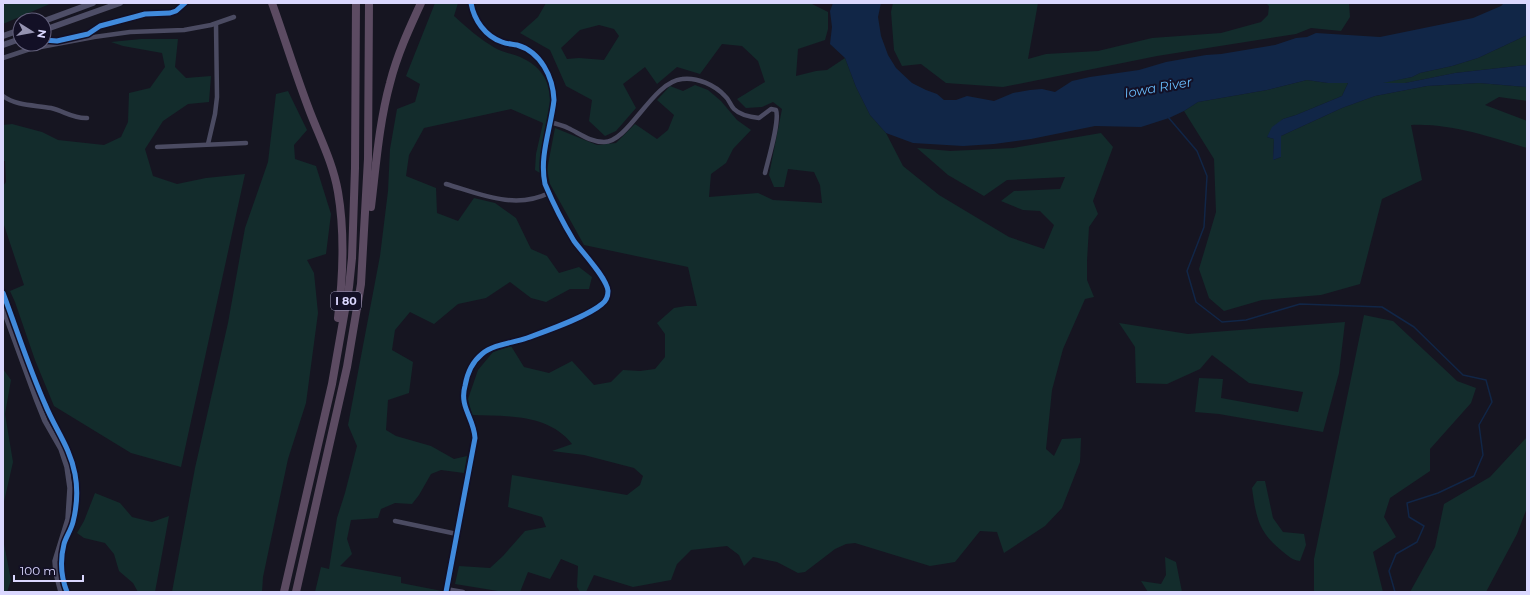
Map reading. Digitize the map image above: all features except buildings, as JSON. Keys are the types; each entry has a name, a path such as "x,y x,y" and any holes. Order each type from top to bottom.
{"highway":[{"path":"272,3 310,112 330,162 338,192 342,232 341,292 332,384"},
{"name":"I 80","path":"284,592 332,384 345,310 352,258 355,168 356,3"},
{"name":"I 80","path":"296,592 347,367 361,284 368,159 369,3"},
{"path":"361,284 385,102 396,62 421,3"}],"main road":[{"path":"52,18 93,3"},
{"path":"52,27 120,3"}],"street":[{"path":"463,592 446,590 475,438 474,428 464,407 463,395 467,378 473,365 482,354 493,348 528,338 572,320 603,304 607,296 607,288 603,279 574,240 545,184 543,168 553,108 554,92 550,77 537,58 524,48 502,42 490,35 476,20 471,3"},
{"path":"3,58 30,49 112,34 184,30 216,24 234,17"},
{"path":"208,144 215,114 217,97 216,24"},
{"path":"550,122 568,128 592,140 609,142 618,137 654,96 668,83 681,79 693,79 712,85 726,96 734,109 746,116 759,118 771,109 776,110 776,125 764,173"},
{"path":"3,96 15,102 52,108 78,118 87,118"},
{"path":"157,147 246,143"},
{"path":"446,184 489,197 509,201 533,200 549,194"},
{"path":"3,308 37,402 45,421 61,449 67,466 70,488 68,520 56,553 55,561 56,573 61,592"},
{"path":"395,521 457,534"}],"green space":[{"path":"6,3 52,3 31,12 12,12 12,20 3,24 3,6"},
{"path":"435,3 458,3 454,16 464,25 495,48 521,57 536,67 545,78 550,92 551,106 540,173 535,170 536,154 543,123 511,109 424,128 409,155 406,176 436,188 437,213 458,221 474,198 495,203 516,218 531,249 547,256 559,273 579,267 592,277 589,289 570,289 546,302 531,298 510,282 486,298 458,304 434,324 410,312 395,330 392,350 413,362 409,393 388,400 386,430 396,436 431,446 454,459 467,456 464,473 441,470 431,474 412,504 395,503 381,509 378,518 351,520 347,539 352,554 340,566 401,577 401,583 442,592 315,592 321,567 329,569 337,518 357,446 348,425 380,256 388,191 390,149 397,109 415,102 420,84 406,76"},
{"path":"546,3 810,3 828,12 828,29 825,40 798,49 796,76 827,70 845,58 856,87 870,115 886,133 903,166 939,195 1009,237 1044,249 1054,225 1040,211 1023,210 1001,201 1014,191 1060,189 1065,177 1007,180 984,196 948,175 917,148 950,151 1013,148 1101,133 1113,147 1093,201 1098,214 1089,227 1087,280 1094,297 1085,299 1063,349 1052,390 1046,449 1054,456 1062,439 1081,438 1080,462 1062,508 1045,526 1004,553 997,532 980,531 955,562 930,566 855,543 846,544 835,549 805,572 798,573 777,562 753,557 744,566 739,555 727,546 691,550 677,564 671,580 633,587 594,575 586,592 580,592 577,587 578,566 561,559 550,579 528,572 520,592 504,592 455,584 459,566 490,568 525,531 546,527 542,517 508,507 512,475 627,495 640,485 643,476 634,468 584,455 552,451 572,444 562,434 539,422 513,417 472,415 468,399 478,370 493,352 511,346 524,367 549,373 572,361 594,385 611,382 623,370 640,371 655,369 665,357 665,334 657,323 674,308 697,306 688,267 584,245 550,184 547,170 555,128 597,145 616,143 635,124 657,139 668,130 674,115 657,100 670,86 683,91 695,85 708,90 721,101 737,120 751,130 733,149 726,163 711,174 709,197 758,193 773,200 822,203 820,185 814,172 788,169 784,187 774,187 769,175 782,109 773,102 762,107 746,108 737,99 765,82 758,61 742,46 722,44 700,74 677,67 657,84 645,67 623,84 636,108 616,131 605,136 589,121 592,100 566,86 550,50 520,33 538,17","holes":["599,25 614,29 619,36 604,60 579,58 567,59 561,48 580,30"]},
{"path":"893,3 1038,3 1028,59 1046,54 1098,51 1152,38 1221,33 1261,22 1268,15 1269,6 1266,3 1349,3 1350,17 1341,31 1311,28 1296,34 1157,56 1003,87 946,83 921,64 902,66 894,50 891,12"},
{"path":"1527,35 1527,65 1455,73 1405,83 1380,83 1412,77 1420,73 1452,66 1478,58"},
{"path":"141,39 178,39 175,67 186,78 211,76 209,102 188,104 163,121 145,149 153,176 177,184 206,178 245,174 181,467 131,453 54,406 35,360 10,291 24,285 3,222 3,186 6,182 5,161 3,161 3,125 12,124 42,132 58,140 104,145 121,137 128,122 129,93 150,88 165,67 162,53 123,46 111,42"},
{"path":"1307,80 1328,83 1348,83 1342,96 1283,119 1267,137 1274,139 1273,160 1281,157 1281,136 1342,108 1375,96 1427,86 1479,83 1527,87 1527,101 1499,97 1485,105 1527,121 1527,148 1455,128 1411,125 1422,180 1382,199 1360,284 1321,295 1262,300 1224,311 1209,298 1199,269 1216,212 1214,159 1184,111 1198,102 1267,90"},
{"path":"288,91 307,130 294,145 295,159 316,166 331,214 326,254 307,260 314,273 318,313 306,403 288,459 263,577 262,592 172,592 195,468 228,323 245,228 268,162 276,94"},
{"path":"1364,315 1393,321 1457,381 1476,388 1471,403 1430,449 1430,471 1390,498 1384,517 1396,537 1373,552 1383,592 1314,592 1314,559"},
{"path":"1345,322 1339,373 1323,432 1219,414 1195,412 1199,378 1223,379 1221,398 1298,412 1303,392 1249,383 1212,355 1200,369 1167,384 1136,383 1135,347 1119,323 1188,334"},
{"path":"3,369 11,380 5,414 13,462 3,506"},
{"path":"1527,437 1527,508 1517,534 1486,592 1410,592 1435,547 1444,504 1490,477"},
{"path":"1257,481 1265,481 1273,518 1283,532 1304,534 1306,545 1300,561 1292,559 1284,553 1274,544 1263,530 1257,515 1252,488"},
{"path":"95,493 120,503 132,517 152,522 169,516 155,592 138,592 133,583 119,571 114,554 105,543 84,538 77,533 84,521"},
{"path":"3,539 11,580 7,592 3,592"},
{"path":"1165,557 1176,562 1182,592 1148,592 1141,581 1161,584 1166,575"}],"water":[{"name":"Iowa River","path":"833,3 881,3 878,17 881,36 888,55 896,68 912,83 937,94 944,100 956,100 967,96 994,101 1013,93 1042,89 1055,92 1072,81 1139,70 1166,62 1275,45 1296,38 1307,37 1316,33 1380,37 1473,18 1501,6 1504,3 1527,3 1527,35 1478,58 1452,66 1420,73 1412,77 1383,83 1405,83 1455,73 1527,65 1527,87 1479,83 1427,86 1375,96 1342,108 1281,136 1281,157 1273,160 1274,139 1267,137 1272,127 1283,119 1342,96 1348,83 1328,83 1307,80 1267,90 1198,102 1169,118 1141,127 1095,126 1031,139 994,144 963,146 913,143 886,133 870,115 856,87 845,58 830,44 832,27 830,11"}],"waterway":[{"path":"1168,117 1197,151 1207,176 1204,227 1187,271 1196,302 1222,322 1246,320 1300,304 1382,307 1414,327 1463,375 1486,380 1492,402 1479,425 1483,455 1474,476 1438,493 1407,503 1409,517 1424,526 1417,542 1396,554 1389,571 1395,592"}],"cycle path":[{"path":"52,41 57,41 88,34 100,26 145,14 170,13 176,11 185,3"},
{"path":"446,592 475,438 464,400 466,382 470,368 478,357 492,348 527,338 587,314 603,303 608,295 607,286 599,272 574,241 558,213 545,184 543,163 544,152 554,100 548,74 544,66 533,53 525,48 506,43 490,36 481,27 472,9 471,3"},
{"path":"3,293 34,377 73,464 77,498 72,525 64,544 62,556 62,574 67,592"}]}
